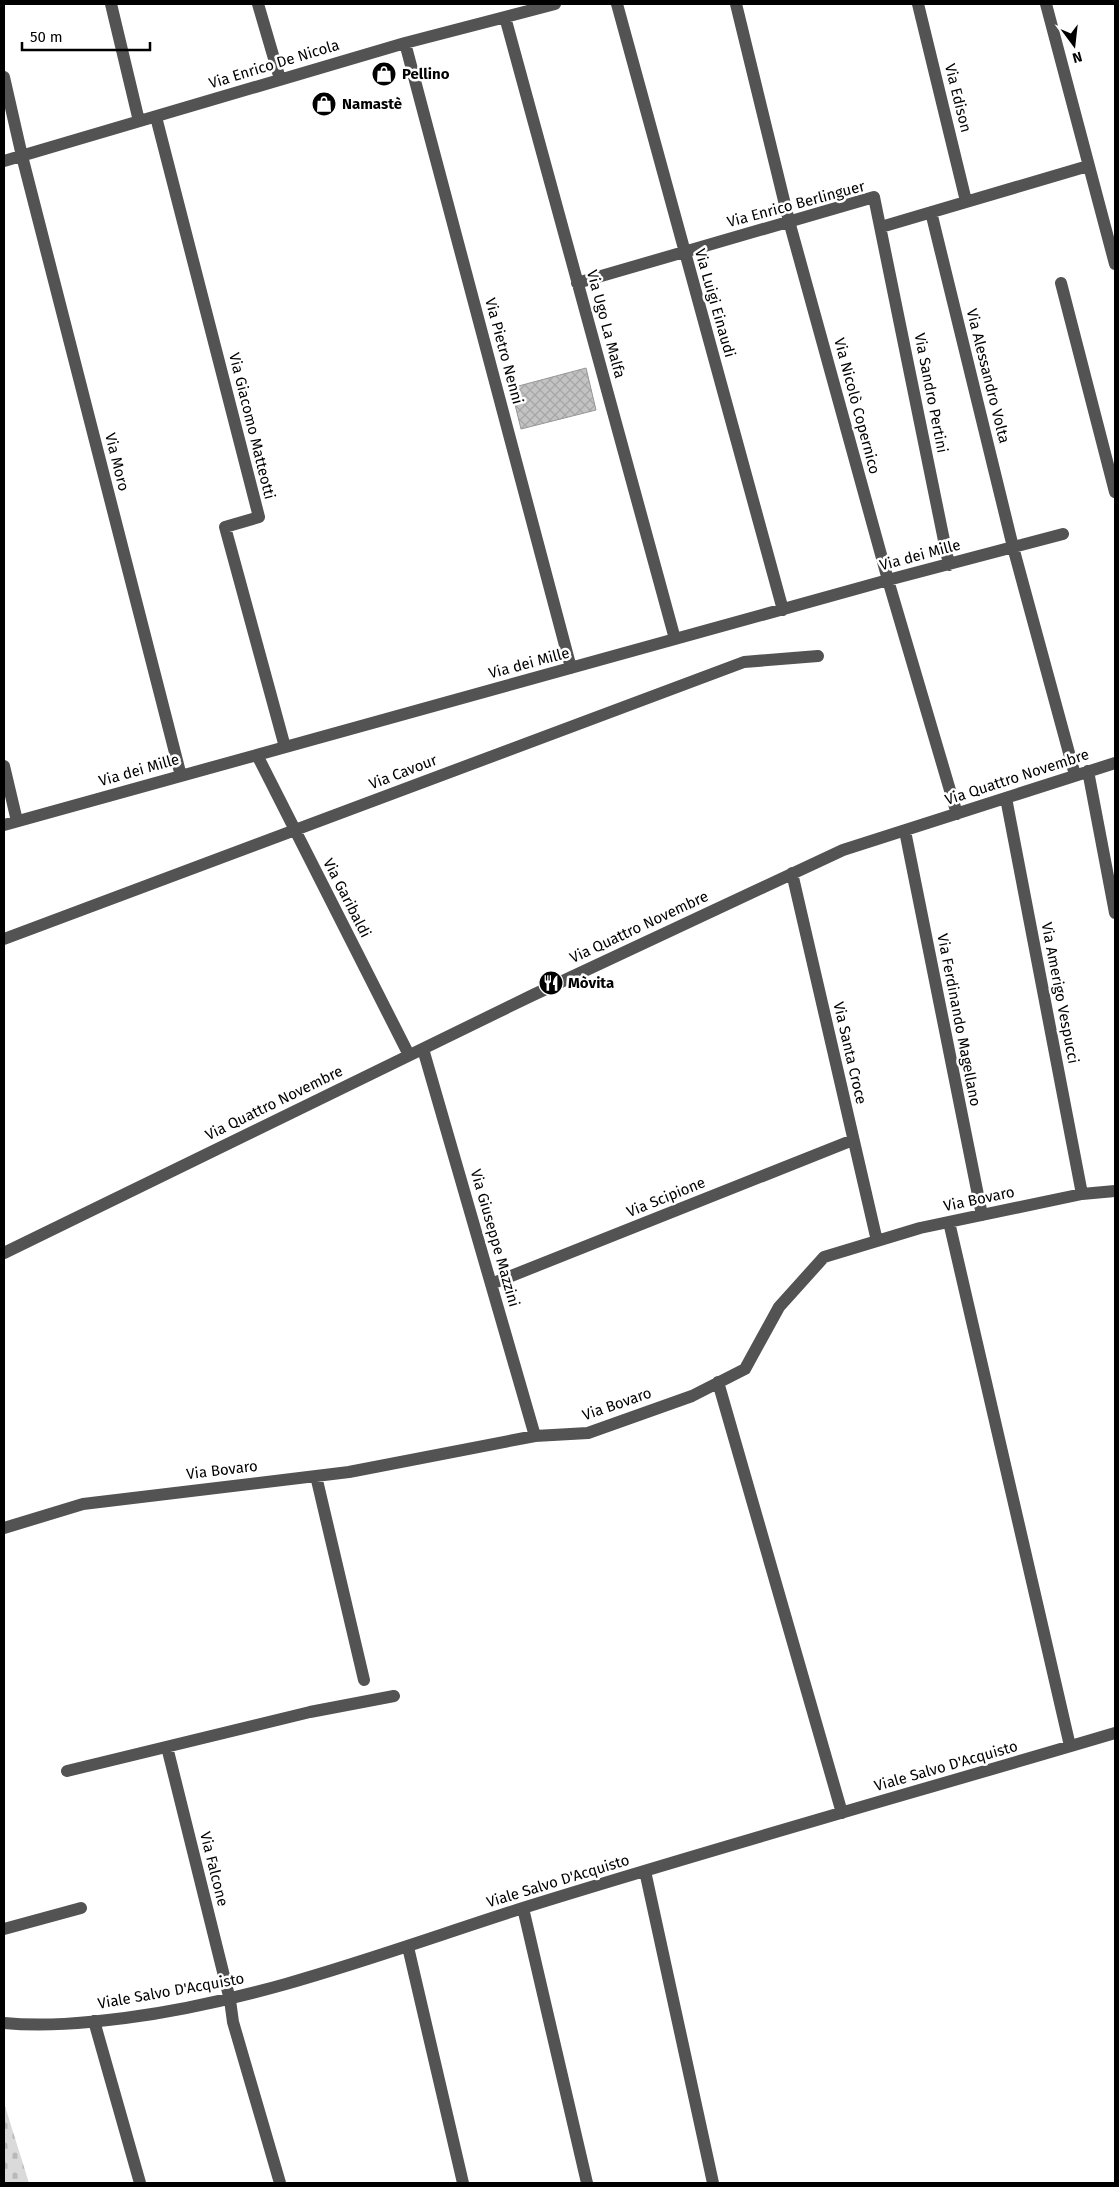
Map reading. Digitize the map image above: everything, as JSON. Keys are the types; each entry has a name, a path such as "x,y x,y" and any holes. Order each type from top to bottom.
{"street":[{"path":"111,4 139,121"},
{"path":"258,4 280,78"},
{"name":"Via Enrico De Nicola","path":"4,162 280,78 555,4"},
{"name":"Via Luigi Einaudi","path":"617,4 784,610"},
{"name":"Via Nicolò Copernico","path":"736,4 790,222 888,580 957,814"},
{"name":"Via Edison","path":"918,4 966,201"},
{"path":"1046,4 1115,264"},
{"name":"Via Ugo La Malfa","path":"505,17 675,639"},
{"name":"Via Pietro Nenni","path":"405,43 571,668"},
{"name":"Via Moro","path":"4,77 22,156 181,776"},
{"name":"Via Giacomo Matteotti","path":"156,117 259,517 226,528 285,747"},
{"path":"881,227 1088,166"},
{"name":"Via Enrico Berlinguer","path":"578,283 874,197 881,227"},
{"name":"Via Alessandro Volta","path":"931,212 1013,547 1075,775"},
{"name":"Via Sandro Pertini","path":"881,227 949,565"},
{"path":"1061,283 1115,492"},
{"name":"Via dei Mille","path":"4,825 888,580 1064,534"},
{"name":"Via Cavour","path":"4,939 744,662 818,656"},
{"name":"Via Garibaldi","path":"257,755 409,1055"},
{"name":"Via Quattro Novembre","path":"4,1253 409,1055 844,850 1115,763"},
{"path":"4,766 17,821"},
{"path":"1088,771 1115,913"},
{"name":"Via Amerigo Vespucci","path":"1006,798 1082,1194"},
{"name":"Via Ferdinando Magellano","path":"905,830 982,1215"},
{"name":"Via Santa Croce","path":"792,873 877,1241"},
{"name":"Via Giuseppe Mazzini","path":"423,1049 535,1436"},
{"name":"Via Scipione","path":"491,1284 853,1140"},
{"name":"Via Bovaro","path":"4,1528 82,1504 349,1472 535,1436 588,1434 692,1396 746,1368 779,1307 824,1257 920,1228 1082,1194 1115,1191"},
{"path":"949,1222 1070,1746"},
{"path":"718,1382 842,1813"},
{"path":"316,1476 364,1680"},
{"path":"67,1771 310,1712 394,1696"},
{"name":"Viale Salvo D'Acquisto","path":"4,2023 27,2025 94,2021 156,2014 230,2000 408,1947 523,1908 645,1871 1115,1733"},
{"name":"Via Falcone","path":"167,1747 230,2000 233,2022 280,2183"},
{"path":"645,1871 713,2183"},
{"path":"4,1928 81,1908"},
{"path":"523,1908 587,2183"},
{"path":"408,1947 463,2183"},
{"path":"94,2021 140,2183"}],"green space":[{"path":"4,2103 29,2183 4,2183"}],"building":[{"path":"586,368 596,410 521,429 511,388"}],"place":[{"name":"Pellino","path":"384,74"},
{"name":"Namastè","path":"324,104"},
{"name":"Mòvita","path":"551,983"}]}
